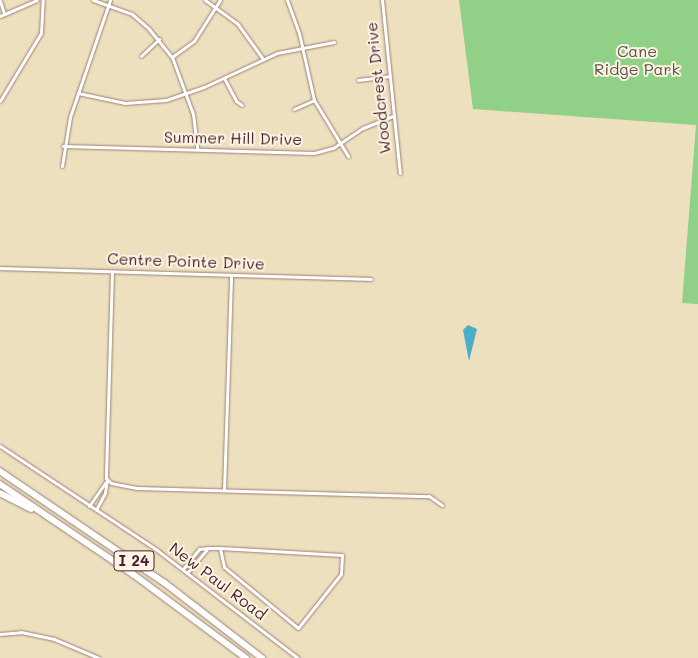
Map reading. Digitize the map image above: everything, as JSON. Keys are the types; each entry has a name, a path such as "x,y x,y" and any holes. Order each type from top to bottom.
{"highway":[{"name":"I 24","path":"0,471 165,583 262,658"},
{"name":"I 24","path":"0,484 168,599 246,658"},
{"path":"0,493 62,526"}],"street":[{"path":"0,16 37,0"},
{"path":"0,101 41,32 44,0"},
{"path":"92,0 110,2 132,14 159,39 172,57 187,93 197,127 197,150"},
{"path":"205,0 247,32 263,59"},
{"path":"172,57 194,41 220,0"},
{"path":"287,0 314,100 348,156"},
{"name":"Woodcrest Drive","path":"382,0 400,173"},
{"path":"0,1 4,13"},
{"path":"62,166 63,146 78,93 110,2"},
{"path":"141,56 159,39"},
{"path":"78,93 109,101 141,103 166,100 224,78 263,59 301,48 334,42"},
{"path":"358,80 389,76"},
{"path":"224,78 236,100 242,105"},
{"path":"294,109 314,100"},
{"name":"Summer Hill Drive","path":"63,146 314,153 340,144 362,128 394,116"},
{"name":"Centre Pointe Drive","path":"0,268 371,280"},
{"path":"96,510 105,493 107,480 112,272"},
{"path":"224,490 231,275"},
{"name":"New Paul Road","path":"0,446 183,569 298,658"},
{"path":"107,480 127,487 429,496 442,505"},
{"path":"89,506 107,480"},
{"path":"187,573 208,548"},
{"path":"183,569 199,549 220,548 342,555 341,576 298,628 223,566 220,548"},
{"path":"192,558 196,561"},
{"path":"0,634 21,632 54,639 99,658"}],"green space":[{"name":"Cane Ridge Park","path":"459,0 698,0 698,304 682,303 696,125 473,109"}],"water":[{"path":"468,325 477,329 469,361 463,330"}]}
